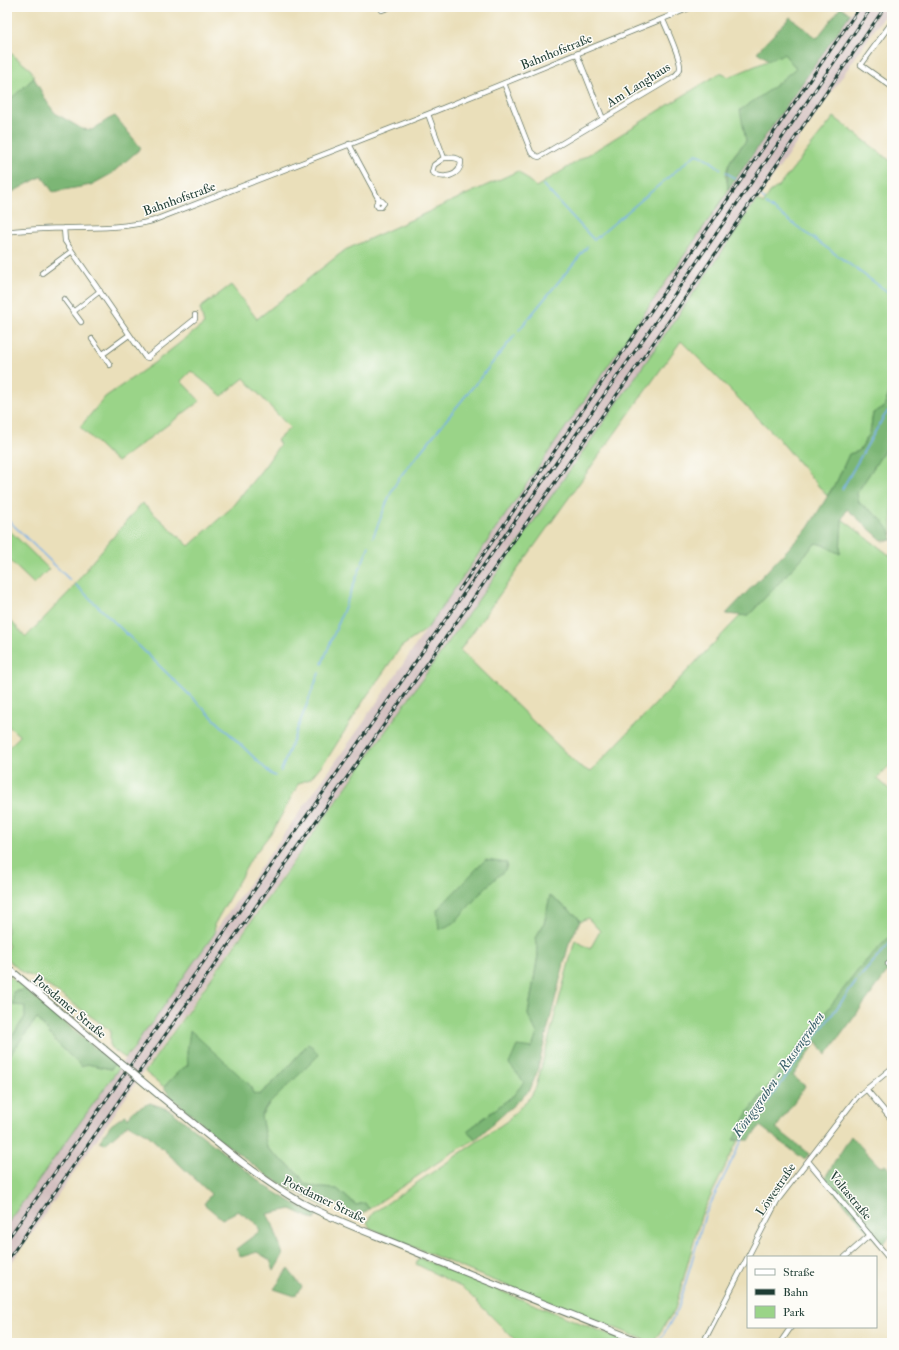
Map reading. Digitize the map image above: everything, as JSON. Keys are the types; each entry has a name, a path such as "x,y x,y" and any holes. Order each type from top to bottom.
{"street":[{"path":"382,10 390,7"},
{"path":"668,7 672,16"},
{"name":"Bahnhofstraße","path":"7,232 104,227 138,224 152,221 428,114 692,7"},
{"name":"Am Langhaus","path":"504,83 531,152 539,157 680,72 681,67 663,20"},
{"path":"892,22 861,65 892,87"},
{"name":"Am Langhaus","path":"577,54 603,119"},
{"path":"428,114 444,158"},
{"path":"349,144 379,200"},
{"path":"444,158 455,158 461,161 461,166 454,174 443,177 432,172 434,165 444,158"},
{"path":"64,228 65,241 143,355 148,358 195,319 195,316"},
{"path":"42,273 72,251"},
{"path":"73,311 100,291"},
{"path":"64,299 81,322"},
{"path":"103,354 129,335"},
{"path":"92,339 110,365"},
{"path":"888,964 892,969"},
{"name":"Potsdamer Straße","path":"7,967 160,1096 246,1166 271,1184 303,1203 352,1226 483,1280 643,1343"},
{"name":"Löwestraße","path":"748,1256 777,1201 808,1160 857,1097 892,1068"},
{"path":"866,1089 892,1120"},
{"name":"Voltastraße","path":"808,1160 892,1262"},
{"path":"846,1256 870,1235"},
{"name":"Löwestraße","path":"703,1343 747,1258"},
{"path":"780,1343 790,1328"}],"shaded area":[{"path":"855,7 890,7 630,385 144,1071 7,1269 7,1224 125,1058 131,1053 143,1033 155,1019 218,927 366,719 368,713 371,711"}],"green space":[{"path":"841,7 850,14 728,190 728,168 732,158 746,141 740,110 767,92 796,68 784,54 769,60 757,52 790,17 817,38"},
{"path":"7,50 31,70 34,78 7,103"},
{"path":"784,54 796,68 767,92 741,110 746,141 733,157 728,166 726,172 728,187 727,193 427,629 401,647 366,697 329,756 310,779 299,783 274,829 251,859 214,925 215,933 155,1019 143,1033 135,1047 125,1058 110,1047 110,1030 37,978 23,973 7,959 7,949 9,945 7,944 7,749 20,736 7,725 7,617 26,637 71,590 91,563 142,503 189,546 230,509 265,466 280,444 277,440 290,428 244,378 222,396 191,371 181,381 200,401 117,462 80,427 105,397 154,363 204,324 200,308 231,285 257,319 345,250 518,171 536,187 720,73 729,77"},
{"path":"34,78 47,102 55,113 82,129 92,130 115,116 141,148 111,174 91,185 53,192 42,176 7,195 7,102"},
{"path":"834,117 892,162 892,386 884,407 873,413 870,433 859,451 849,454 837,481 827,496 778,438 681,341 460,650 578,765 590,772 741,615 748,616 816,543 840,554 842,519 892,557 892,763 877,778 892,792 892,934 862,965 734,1140 738,1140 701,1216 675,1309 653,1343 475,1273 370,1228 367,1222 373,1213 507,1121 531,1096 536,1087 575,940 590,949 600,931 588,918 580,921 577,916 550,896 544,924 535,938 538,955 528,1014 537,1033 524,1082 514,1095 467,1131 476,1139 450,1154 369,1209 365,1203 356,1205 337,1189 320,1188 305,1184 298,1173 267,1148 261,1116 309,1043 277,1079 259,1095 253,1093 187,1052 188,1065 178,1072 164,1087 145,1072 630,385 742,223 741,222 757,200 763,204 770,192 779,186"},
{"path":"892,386 892,437 857,493 859,503 885,523 889,529 892,540 883,541 847,509 842,519 840,554 816,543 748,616 726,614 808,528 837,481 849,454 859,451 870,433 873,413 884,407"},
{"path":"892,437 892,535 879,517 859,503 857,493"},
{"path":"7,528 49,569 34,584 7,558"},
{"path":"485,860 507,863 506,869 486,887 454,923 439,930 437,910"},
{"path":"550,896 577,916 580,921 569,943 537,1072 530,1090 476,1139 467,1131 514,1095 524,1082 509,1064 517,1046 532,1048 537,1033 528,1015 538,955 535,938 544,924"},
{"path":"892,934 892,966 826,1055 817,1041 793,1076 805,1086 776,1128 809,1154 805,1160 760,1126 749,1140 733,1140 749,1111 862,965"},
{"path":"7,974 26,990 13,992 25,1006 25,1017 7,1044"},
{"path":"26,990 114,1064 111,1069 87,1064 82,1067 56,1042 37,1018 7,1059 7,1044 25,1017 25,1006 13,1005 13,992"},
{"path":"37,1018 56,1042 82,1067 87,1064 111,1069 114,1064 119,1068 7,1224 7,1059"},
{"path":"190,1030 250,1085 253,1093 259,1095 277,1079 309,1043 319,1055 266,1107 261,1116 267,1148 298,1173 305,1184 320,1188 337,1189 356,1205 365,1203 369,1209 357,1219 346,1209 327,1199 325,1207 269,1177 222,1141 169,1095 164,1087 178,1072 188,1065 187,1052"},
{"path":"150,1103 170,1110 267,1187 300,1207 317,1215 314,1220 291,1209 267,1214 273,1225 283,1255 274,1271 270,1260 257,1252 241,1257 236,1249 260,1231 257,1224 238,1211 222,1219 204,1204 211,1194 148,1135 128,1124 105,1144 99,1142 111,1125 125,1115 128,1118 133,1111"},
{"path":"851,1136 879,1166 885,1165 892,1171 892,1235 880,1246 824,1179"},
{"path":"419,1258 630,1343 518,1343 463,1288 416,1264"},
{"path":"288,1269 302,1287 295,1296 274,1289"}],"waterway":[{"path":"543,185 594,240 696,154 706,158 721,169"},
{"path":"726,172 735,179"},
{"path":"761,197 765,200"},
{"path":"766,204 892,295"},
{"path":"519,330 587,247"},
{"path":"373,537 391,492 399,478 515,335"},
{"path":"842,489 883,418 888,411 892,409"},
{"path":"7,519 70,580"},
{"path":"322,664 369,546"},
{"path":"76,585 271,774 275,776"},
{"path":"281,771 319,673"},
{"name":"Königsgraben - Russengraben","path":"659,1342 678,1309 705,1215 747,1130 859,978 892,941"}],"railway":[{"path":"459,590 860,7"},
{"path":"7,1240 652,327 872,7"},
{"path":"7,1261 678,308 885,7"}]}
